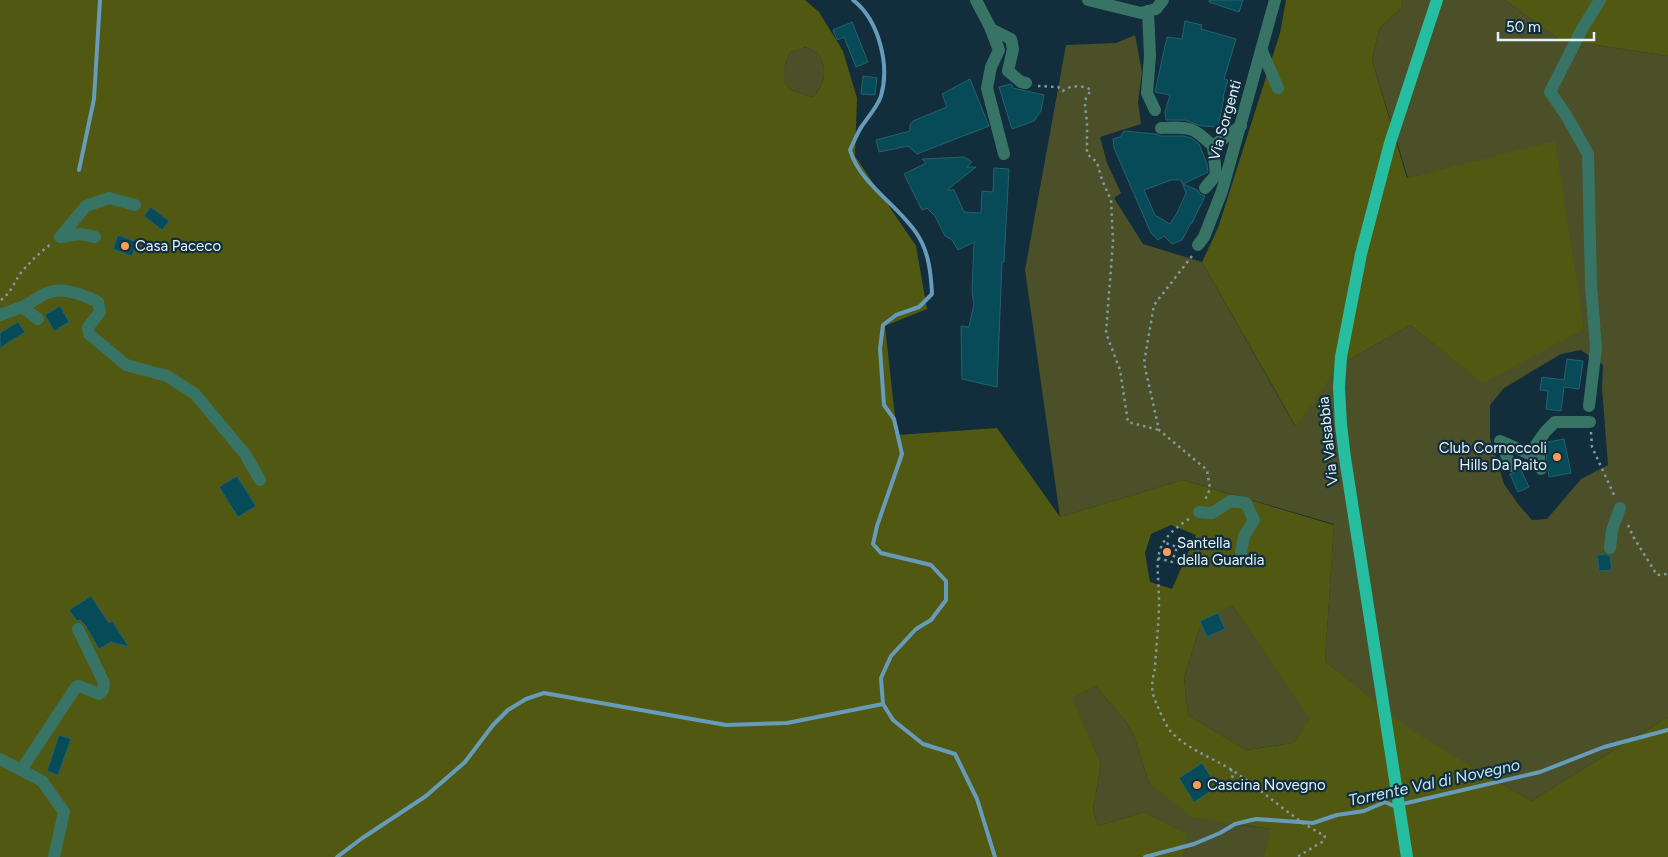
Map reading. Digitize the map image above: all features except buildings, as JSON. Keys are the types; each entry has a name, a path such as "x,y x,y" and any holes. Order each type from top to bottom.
{"main road":[{"name":"Via Valsabbia","path":"1407,857 1378,682 1341,425 1339,387 1341,357 1361,254 1390,143 1437,0"}],"street":[{"path":"976,0 991,29 999,50 991,67 987,88 1004,154"},
{"path":"1088,0 1107,2 1140,12 1156,9 1163,0"},
{"name":"Via Sorgenti","path":"1195,251 1204,237 1222,191 1275,0"},
{"path":"1589,406 1596,348 1591,285 1588,154 1566,115 1550,92 1582,29 1600,0"},
{"path":"1148,11 1150,75 1147,92 1154,110"},
{"path":"991,29 1011,39 1013,48 1008,71 1021,82 1026,83"},
{"path":"1262,52 1278,88"},
{"path":"1566,115 1578,125 1589,140"},
{"path":"1213,146 1227,134 1241,126"},
{"path":"1161,128 1189,127 1213,146 1216,175 1205,188"},
{"path":"60,237 86,206 109,198 135,205"},
{"path":"60,237 80,234 95,236"},
{"path":"0,315 22,307 47,293 59,290 89,297 98,302 100,312 88,327 89,334 126,365 167,376 195,394 246,454 260,480"},
{"path":"22,307 38,319"},
{"path":"1512,466 1500,441 1540,464 1536,445 1555,422 1590,422"},
{"path":"1200,512 1212,513 1231,501 1246,503 1254,520 1244,536 1241,553"},
{"path":"1610,548 1612,530 1620,508"},
{"path":"21,770 76,687 79,686 99,694 103,690 104,683 78,628"},
{"path":"0,759 42,781 64,812 54,857"}],"path":[{"path":"1026,83 1058,88 1063,91 1067,87 1090,88 1092,91 1086,98 1085,106 1087,154 1097,162 1102,180 1111,200 1113,241 1106,333 1120,370 1128,422 1158,430 1207,470 1210,489 1200,512 1174,528 1163,542 1158,558 1159,602 1155,668 1152,678 1153,694 1170,730 1190,748 1231,770 1314,831 1325,836 1322,842 1297,857"},
{"path":"0,301 6,297 36,255 60,237"},
{"path":"1158,430 1144,363 1154,305 1195,251"},
{"path":"1158,558 1172,562 1177,547 1163,542"},
{"path":"1231,770 1235,791"}],"green space":[{"path":"0,0 805,0 819,12 843,51 857,98 855,156 916,246 927,309 885,326 897,435 997,428 1060,517 1183,480 1334,525 1325,661 1411,730 1531,801 1668,717 1668,857 1263,857 1271,829 1192,817 1149,783 1134,736 1126,722 1096,686 1072,698 1101,764 1093,809 1098,826 1144,812 1187,834 1183,857 0,857","holes":["805,47 818,54 824,66 822,83 812,97 791,90 784,82 784,68 790,52","1171,525 1196,535 1172,589 1150,582 1145,553 1151,534","1232,605 1310,719 1293,743 1246,750 1188,715 1184,678 1200,626"]},
{"path":"1286,0 1403,0 1402,7 1379,29 1372,60 1407,178 1555,141 1584,329 1483,383 1410,325 1340,365 1296,427 1202,262 1218,228 1280,33"},
{"path":"1403,0 1505,0 1558,39 1668,56 1668,717 1531,801 1410,730 1325,661 1334,524 1183,480 1060,517 1025,270 1066,45 1116,43 1135,35 1142,72 1138,102 1141,124 1100,137 1107,163 1121,193 1114,198 1143,244 1202,262 1295,426 1340,365 1410,325 1484,383 1555,142 1408,178 1372,60 1379,29 1402,7","holes":["1581,350 1603,365 1602,388 1608,465 1581,479 1547,519 1532,520 1504,484 1490,438 1490,405 1504,388 1561,354"]},
{"path":"1505,0 1668,0 1668,56 1558,39"},
{"path":"804,47 818,54 824,66 822,83 812,97 791,90 784,82 784,68 790,52"},
{"path":"1232,605 1311,719 1293,743 1246,750 1188,715 1184,678 1200,626"},
{"path":"1096,686 1126,722 1134,736 1149,783 1233,824 1272,829 1263,857 1183,857 1186,834 1144,812 1098,826 1093,809 1101,764 1071,698"}],"waterway":[{"path":"79,170 94,99 100,0"},
{"path":"853,0 870,19 876,31 883,57 884,71 880,100 860,129 850,150 862,173 909,223 921,241 929,263 932,294 919,307 896,315 883,325 880,349 884,405 894,419 902,454 877,526 873,544 881,553 931,565 946,581 946,600 931,620 916,629 891,656 881,678 883,704 893,720 923,744 955,754 977,799 995,857"},
{"path":"337,857 426,796 465,762 493,725 508,710 526,699 544,693 726,725 787,723 883,704"},
{"name":"Torrente Val di Novegno","path":"1145,857 1194,844 1220,833 1235,824 1256,819 1313,823 1337,815 1364,811 1385,802 1394,806 1540,772 1604,747 1668,730"}],"place":[{"name":"Casa Paceco","path":"125,246"},
{"name":"Club Cornoccoli Hills Da Paito","path":"1557,457"},
{"name":"Santella della Guardia","path":"1167,552"},
{"name":"Cascina Novegno","path":"1197,785"}]}
